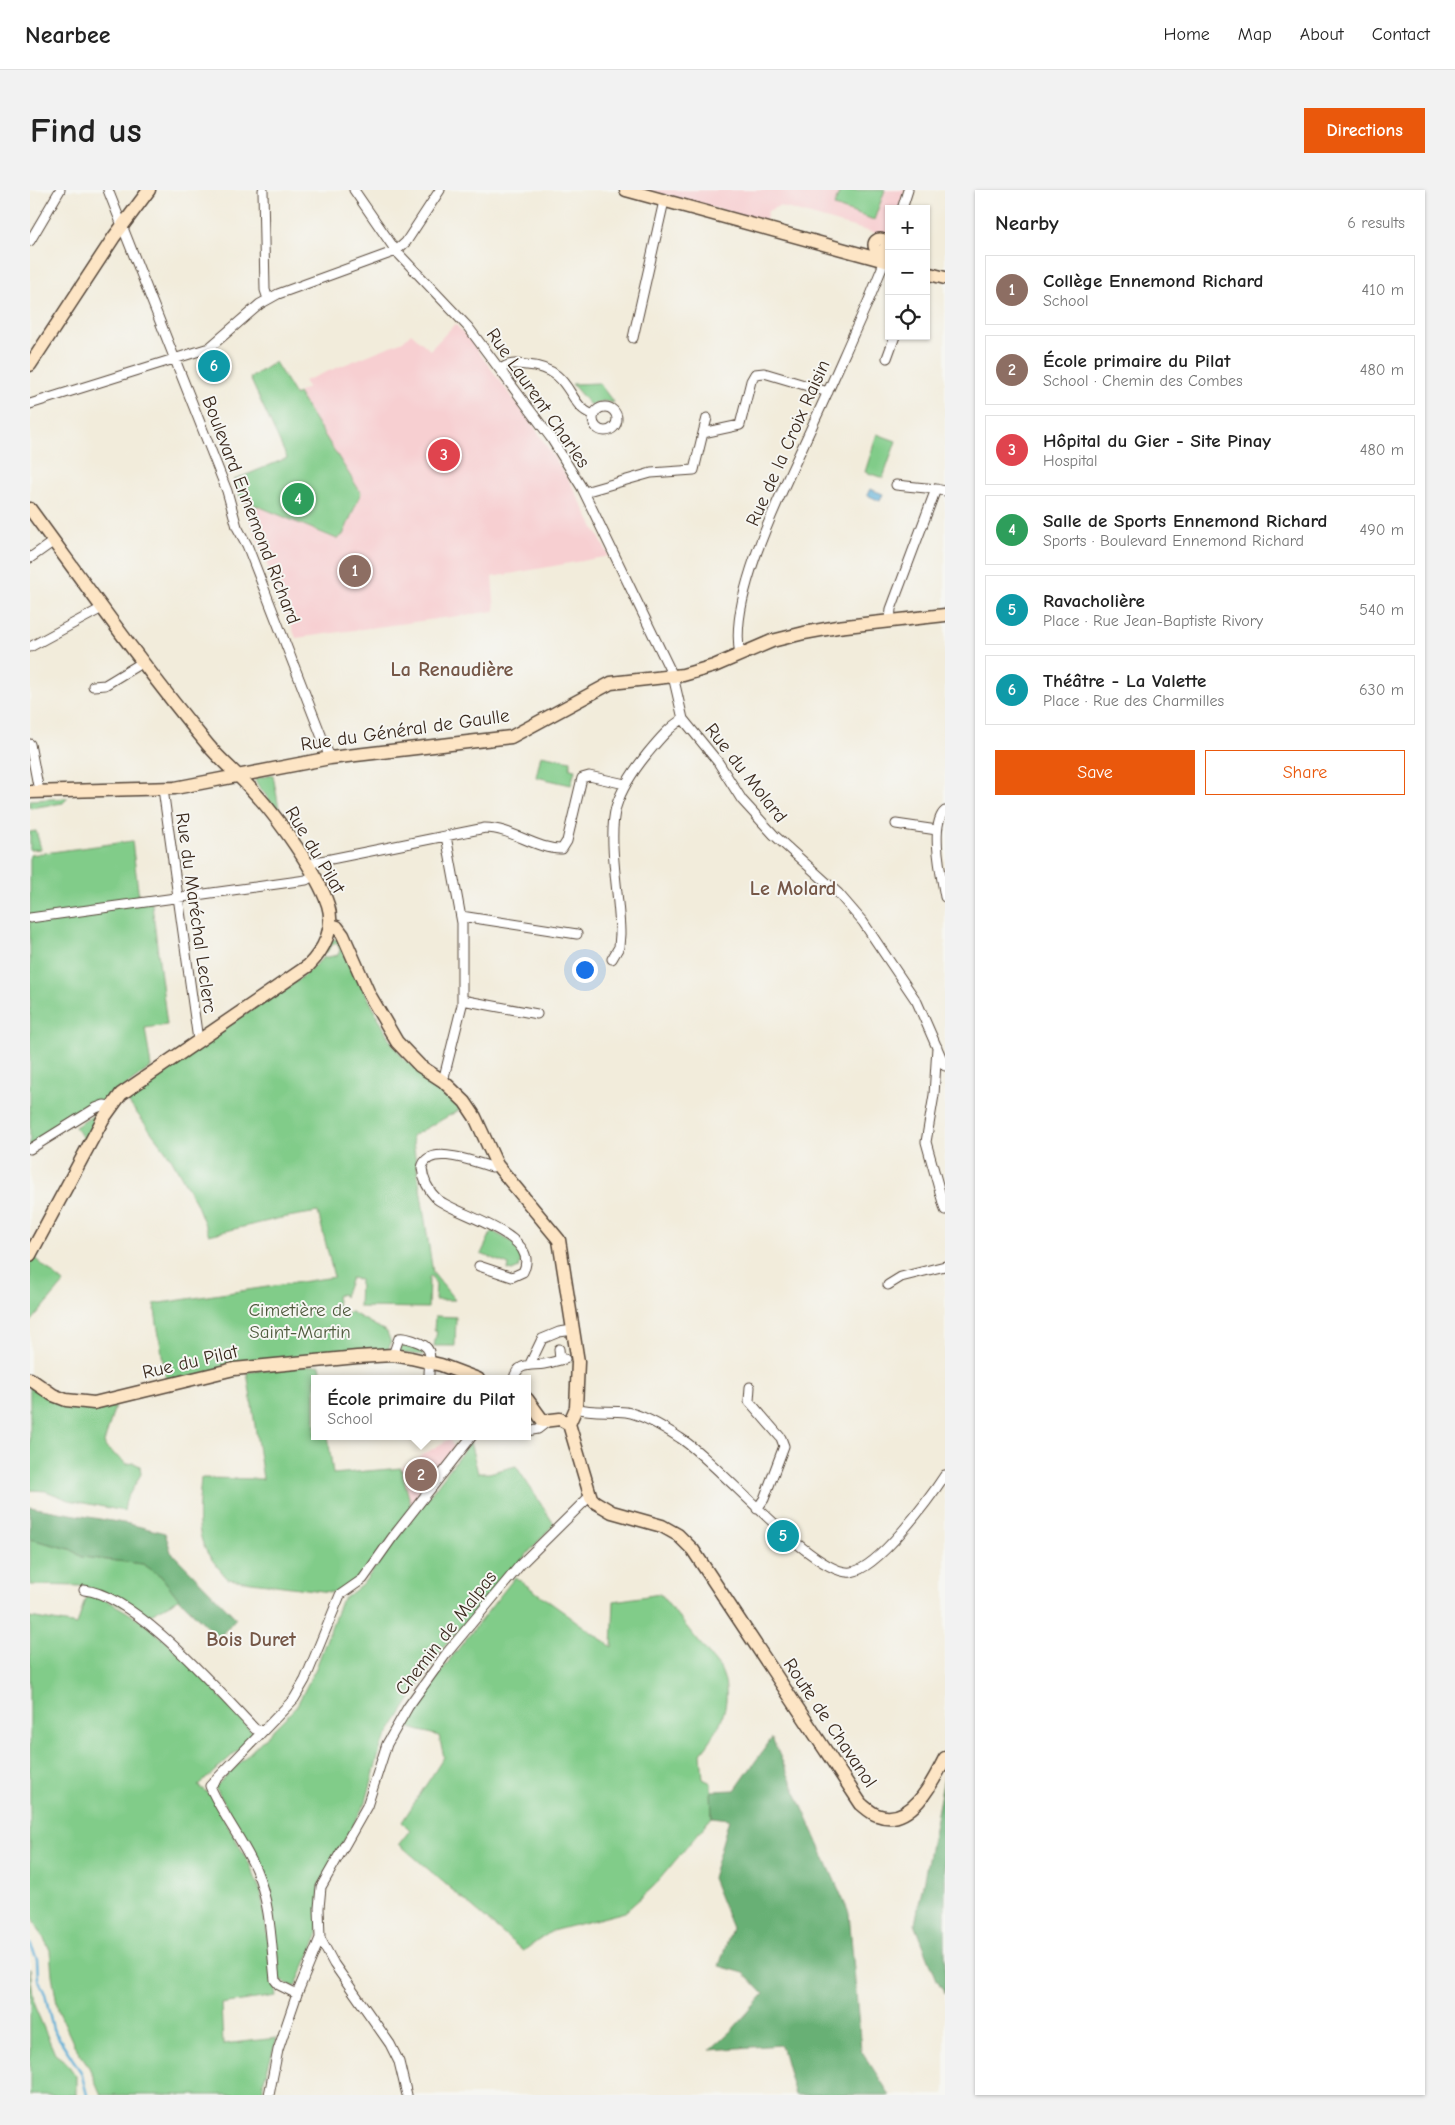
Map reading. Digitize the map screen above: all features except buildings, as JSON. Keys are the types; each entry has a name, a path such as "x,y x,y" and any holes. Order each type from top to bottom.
{"street":[{"path":"30,241 60,190"},
{"name":"Boulevard Ennemond Richard","path":"108,190 227,491 239,533 248,545 330,758"},
{"path":"30,365 149,190"},
{"path":"263,190 265,290 268,299"},
{"name":"Rue Laurent Charles","path":"354,190 396,251 462,320 501,368 551,438 582,488 673,676"},
{"path":"30,404 175,360 214,344 246,315 268,299 396,251 403,246 440,190"},
{"path":"626,190 864,255 885,251"},
{"path":"903,205 908,190"},
{"path":"633,338 664,200"},
{"name":"Rue de la Croix Raisin","path":"740,654 738,634 742,603 763,537 828,392 885,251"},
{"path":"930,274 945,278"},
{"path":"887,358 893,340"},
{"path":"501,368 514,364 550,369 560,377 586,411 594,415"},
{"path":"703,433 740,425 751,381 755,374 764,373 828,392"},
{"path":"588,491 651,473 694,470 707,418"},
{"path":"890,621 891,609 940,490 896,484"},
{"name":"Rue du Pilat","path":"30,509 102,608 208,745 226,766 237,774 262,800 310,871 328,904 331,925 320,951 308,966 128,1088 111,1106 30,1255"},
{"path":"30,558 54,541"},
{"path":"30,647 102,608"},
{"name":"Rue du Général de Gaulle","path":"35,791 163,789 330,758 511,737 611,683 699,671 772,641 837,626 945,615"},
{"path":"93,686 105,685 143,662"},
{"name":"Rue du Molard","path":"673,676 683,720 718,762 742,800 774,835 838,893 863,922 917,1002 945,1066"},
{"path":"612,959 619,947 620,934 614,846 614,815 625,784 657,742 683,720"},
{"path":"30,744 35,791"},
{"path":"30,918 306,880 310,871 446,836 492,828 519,835 548,847 562,849 567,841 582,778 589,776 625,784"},
{"name":"Rue du Maréchal Leclerc","path":"163,789 198,1040"},
{"path":"945,812 938,820 940,867 945,898"},
{"path":"896,824 938,830"},
{"path":"443,1081 453,1048 462,1000 461,916 446,836"},
{"path":"461,916 577,934"},
{"path":"331,925 336,926 343,935 370,994 397,1042 420,1066 455,1091 470,1109 497,1165 559,1240 578,1362 576,1408 569,1424 591,1495"},
{"path":"462,1000 537,1014"},
{"path":"937,1047 934,1095 926,1142 945,1210"},
{"path":"30,1149 96,1108 104,1105 111,1106"},
{"path":"479,1266 512,1277 523,1272 527,1261 526,1254 507,1235 439,1200 431,1192 422,1168 426,1160 435,1155 492,1167 497,1165"},
{"path":"888,1285 900,1277 945,1266"},
{"path":"530,1364 539,1343 545,1337 573,1330"},
{"path":"393,1356 397,1340 405,1338 426,1346 430,1352 429,1375"},
{"path":"516,1375 521,1366 563,1360 559,1349"},
{"name":"Rue du Pilat","path":"30,1378 53,1395 66,1400 94,1403 234,1369 393,1356 429,1362 468,1375"},
{"path":"750,1387 749,1401 781,1438 784,1446 764,1499 757,1509"},
{"path":"531,1405 538,1416 547,1422"},
{"path":"576,1408 628,1413 668,1430 712,1462 757,1509 819,1561 839,1570 852,1572 876,1558 920,1512 945,1475"},
{"path":"531,1430 538,1429 547,1422 560,1419 569,1424"},
{"path":"297,1994 276,1984 269,1912 264,1891 246,1850 210,1786 288,1708 299,1692 340,1595 363,1579 392,1538 469,1440"},
{"name":"Route de Chavanol","path":"591,1495 595,1502 606,1510 651,1522 671,1531 685,1542 703,1564 861,1804 875,1815 890,1818 904,1813 922,1799 945,1758"},
{"name":"Chemin de Malpas","path":"269,2095 278,2050 297,1994 320,1938 319,1908 321,1887 367,1806 383,1753 408,1707 446,1654 521,1564 591,1495"},
{"path":"84,1590 107,1598 145,1620 255,1729 263,1731"},
{"path":"320,1938 334,1964 390,2044 399,2062 407,2095"}],"shaded area":[{"path":"646,190 905,190 900,205 885,205 885,236 779,206 768,211 765,222"},
{"path":"455,324 469,339 535,428 570,482 609,556 492,577 495,611 296,638 245,509 246,501 330,537 343,535 361,493 298,393 308,387 304,381 403,341 411,333 430,350"},
{"path":"447,1440 450,1440 457,1451 411,1507 401,1468"}],"green space":[{"path":"840,190 885,190 874,220 834,206"},
{"path":"275,362 295,395 298,393 361,493 343,535 337,539 241,499 234,480 287,458 250,378"},
{"path":"599,383 614,403 604,401 590,405 572,384"},
{"path":"877,434 896,441 883,478 865,472"},
{"path":"541,755 571,761 570,769 575,770 571,785 536,777"},
{"path":"273,775 279,808 276,809 255,781 256,778"},
{"path":"68,798 63,803 30,808 30,800"},
{"path":"36,831 41,849 30,850 30,832"},
{"path":"132,841 139,898 151,897 167,1025 145,1028 151,1067 118,1092 30,1146 30,855"},
{"name":"Cimetière de Saint-Martin","path":"338,939 390,1040 404,1059 463,1108 412,1136 433,1273 455,1300 435,1300 436,1285 431,1276 429,1277 428,1308 359,1307 360,1280 351,1278 344,1297 342,1294 336,1296 339,1313 351,1312 387,1332 391,1343 388,1350 166,1380 154,1304 334,1277 318,1212 281,1218 209,1235 196,1203 171,1158 126,1099 236,1020 297,981 323,958 338,955 340,950 337,943 325,952 330,941"},
{"path":"94,1115 97,1117 86,1142 75,1127"},
{"path":"492,1231 512,1242 522,1256 519,1268 512,1271 508,1270 509,1265 481,1254"},
{"path":"33,1257 64,1283 30,1323 30,1262"},
{"path":"435,1316 456,1317 455,1346 434,1346 437,1331 434,1331"},
{"path":"406,1343 423,1350 423,1355 400,1353 399,1348"},
{"path":"320,1365 322,1375 311,1375 311,1440 329,1440 333,1474 401,1468 412,1509 357,1582 338,1593 228,1579 215,1564 204,1545 198,1517 201,1478 263,1479 247,1372"},
{"path":"30,1383 46,1395 116,1403 104,1443 106,1448 127,1464 134,1463 140,1466 141,1474 126,1500 124,1511 69,1500 46,1491 30,1490"},
{"path":"470,1442 478,1473 489,1473 516,1466 554,1524 442,1649 381,1746 366,1802 319,1885 318,1936 295,1987 279,1980 272,1899 259,1862 215,1787 296,1707 316,1668 341,1601 362,1585"},
{"path":"30,1507 129,1524 165,1533 171,1552 236,1618 219,1638 179,1599 161,1576 143,1564 82,1557 70,1549 30,1539"},
{"path":"30,1539 70,1549 82,1557 143,1564 161,1576 179,1599 145,1617 83,1586 30,1585"},
{"path":"515,1577 612,1647 614,1601 660,1594 720,1668 726,1691 724,1713 720,1723 715,1734 701,1753 703,1779 711,1783 712,1817 653,1887 625,1912 552,1931 523,1951 399,1844 410,1830 402,1822 444,1757 439,1736 403,1726 451,1658"},
{"path":"91,1594 116,1605 160,1636 200,1674 255,1735 198,1786 211,1795 250,1865 261,1892 276,1996 221,2004 223,2044 277,2038 264,2080 262,2095 101,2095 88,2065 74,2045 58,2010 50,1950 30,1913 30,1617 77,1625 86,1596"},
{"path":"772,1738 849,1913 861,2050 890,2095 795,2095 781,2045 710,2050 732,2030 764,1994 744,1973 719,1966 732,1928 712,1878 729,1819 712,1817 711,1791 735,1790"},
{"path":"945,1773 945,1993 937,1980 915,1924"},
{"path":"30,1968 34,2005 55,2054 66,2062 76,2076 76,2095 30,2095"}],"water":[{"path":"870,489 883,494 880,501 867,495"}],"waterway":[{"path":"30,1944 37,1959 38,1979 45,1994 53,2029 81,2072 87,2095"}],"place":[{"name":"Théâtre - La Valette","path":"214,366"},
{"name":"Hôpital du Gier - Site Pinay","path":"444,455"},
{"name":"Salle de Sports Ennemond Richard","path":"298,499"},
{"name":"Collège Ennemond Richard","path":"355,571"},
{"name":"École primaire du Pilat","path":"421,1475"},
{"name":"Ravacholière","path":"783,1536"}],"district":[{"name":"La Renaudière","path":"452,669"},
{"name":"Le Molard","path":"793,888"},
{"name":"Bois Duret","path":"251,1639"}]}
